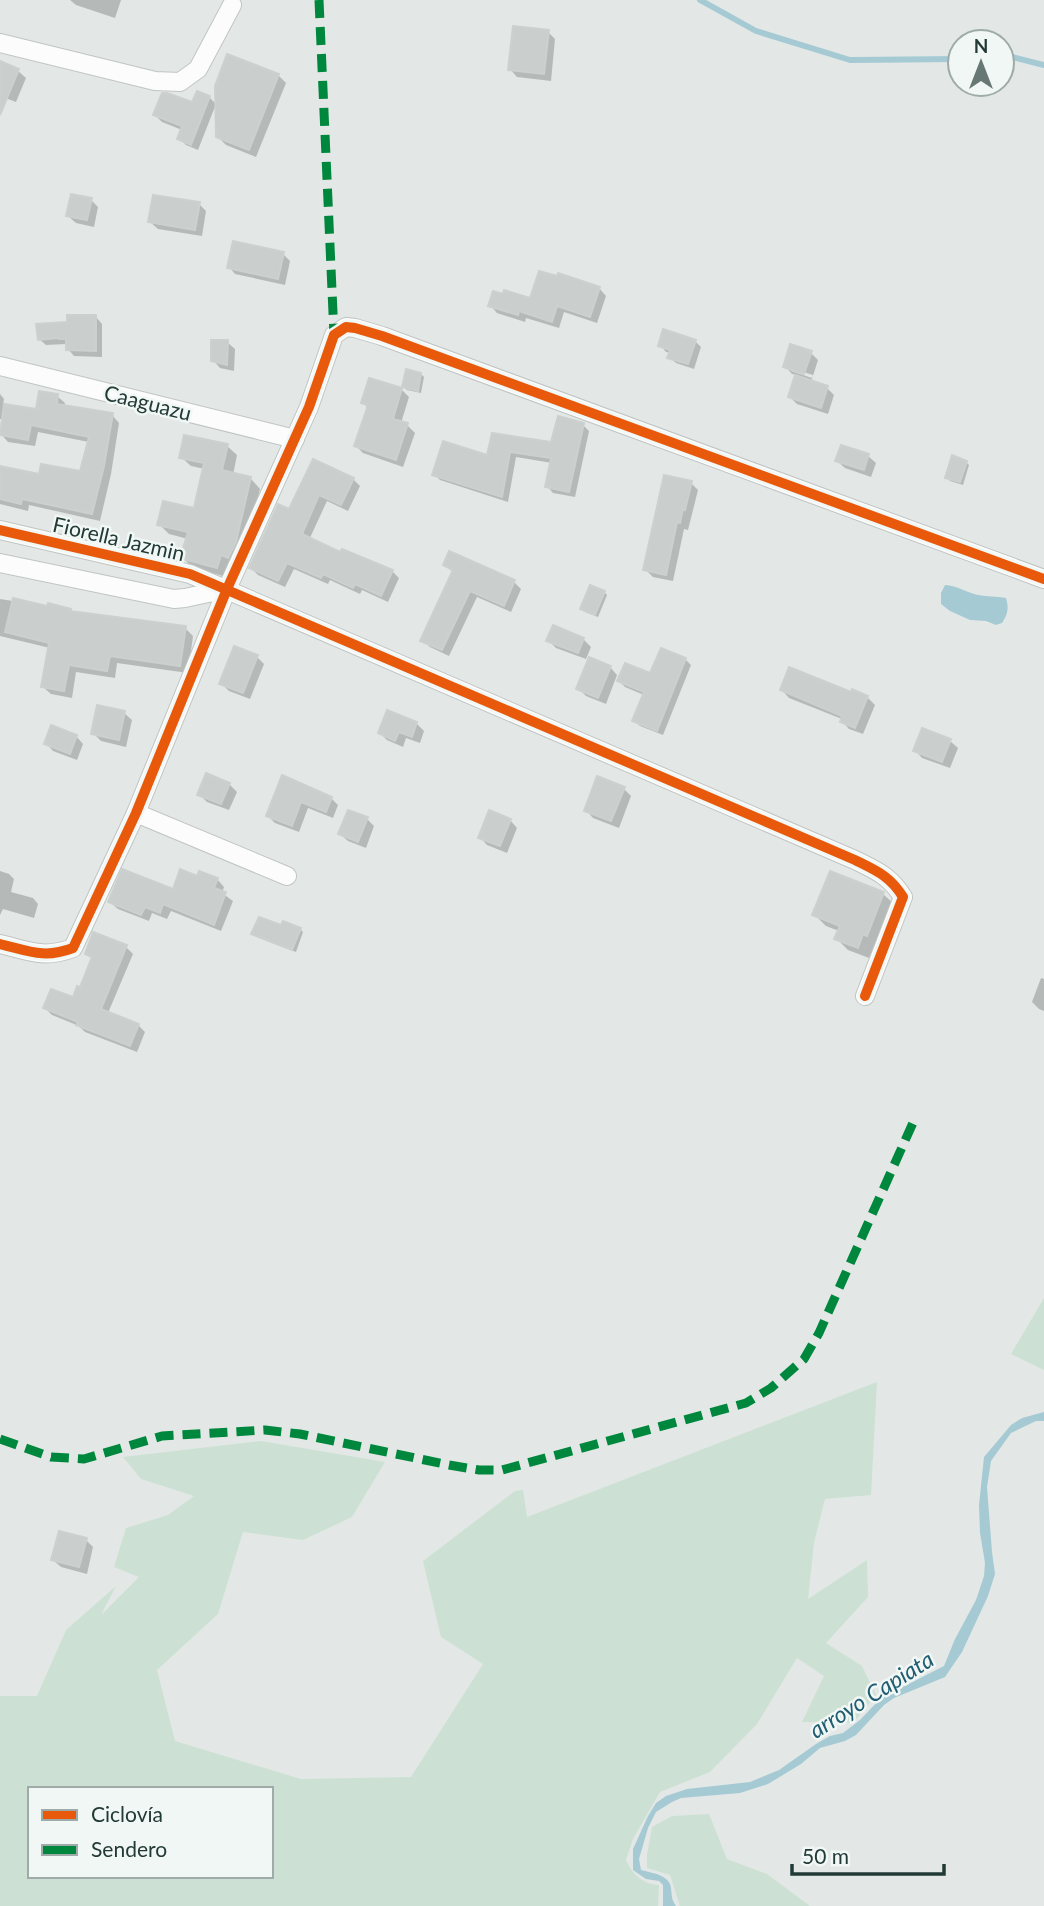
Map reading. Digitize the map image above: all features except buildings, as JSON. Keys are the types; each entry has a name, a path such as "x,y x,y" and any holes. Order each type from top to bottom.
{"street":[{"path":"0,43 155,81 180,82 198,69 232,5"},
{"path":"0,944 40,954 58,954 74,948 136,813 227,589 309,407 334,335 346,327 408,346 1044,579"},
{"name":"Caaguazu","path":"0,366 295,439"},
{"name":"Fiorella Jazmin","path":"0,530 184,572 881,873 894,883 903,897 865,996"},
{"path":"0,563 174,599 227,589"},
{"path":"136,813 287,876"}],"green space":[{"path":"1044,1298 1044,1370 1011,1354"},
{"path":"877,1382 871,1495 825,1499 814,1543 808,1599 867,1560 868,1597 826,1643 862,1666 876,1695 853,1723 802,1722 824,1676 797,1658 757,1724 710,1772 660,1792 633,1839 626,1860 638,1877 659,1885 658,1906 0,1906 0,1696 37,1696 66,1630 116,1586 101,1615 139,1577 114,1567 126,1528 168,1515 194,1496 141,1479 123,1457 261,1441 385,1462 352,1517 303,1540 243,1532 218,1614 157,1670 175,1741 301,1779 411,1777 483,1664 441,1637 423,1561 515,1491 523,1490 527,1517"},
{"path":"709,1814 727,1859 767,1874 810,1906 680,1906 670,1875 647,1868 652,1827 672,1816"}],"water":[{"path":"945,585 978,595 1006,598 1006,617 1002,623 996,625 970,620 950,611 941,604 941,593"},
{"path":"1044,1412 1044,1421 1036,1421 1011,1433 991,1461 987,1487 995,1574 988,1596 962,1652 945,1677 894,1698 856,1735 820,1748 801,1764 768,1784 740,1793 681,1798 656,1812 639,1859 641,1870 660,1875 670,1884 676,1906 663,1906 663,1885 659,1881 646,1879 633,1870 633,1849 656,1803 666,1796 687,1789 750,1782 779,1770 816,1744 830,1736 843,1733 881,1698 944,1666 976,1600 984,1576 979,1505 984,1457 1011,1425 1022,1418"}],"waterway":[{"path":"700,0 756,31 850,60 946,59"},
{"path":"1016,58 1044,65"}],"marked path":[{"path":"319,0 334,335"},
{"path":"0,1439 51,1457 84,1459 162,1436 265,1430 300,1434 449,1465 479,1470 502,1470 746,1403 771,1388 804,1359 819,1333 916,1116"}],"cycle path":[{"path":"0,944 45,953 73,948 136,813 227,589 309,407 334,335 346,327 382,336 1044,579"},
{"path":"0,530 190,574 870,867 888,879 903,897 865,996"}],"water label":[{"name":"arroyo Capiata","path":"871,1694"}]}
